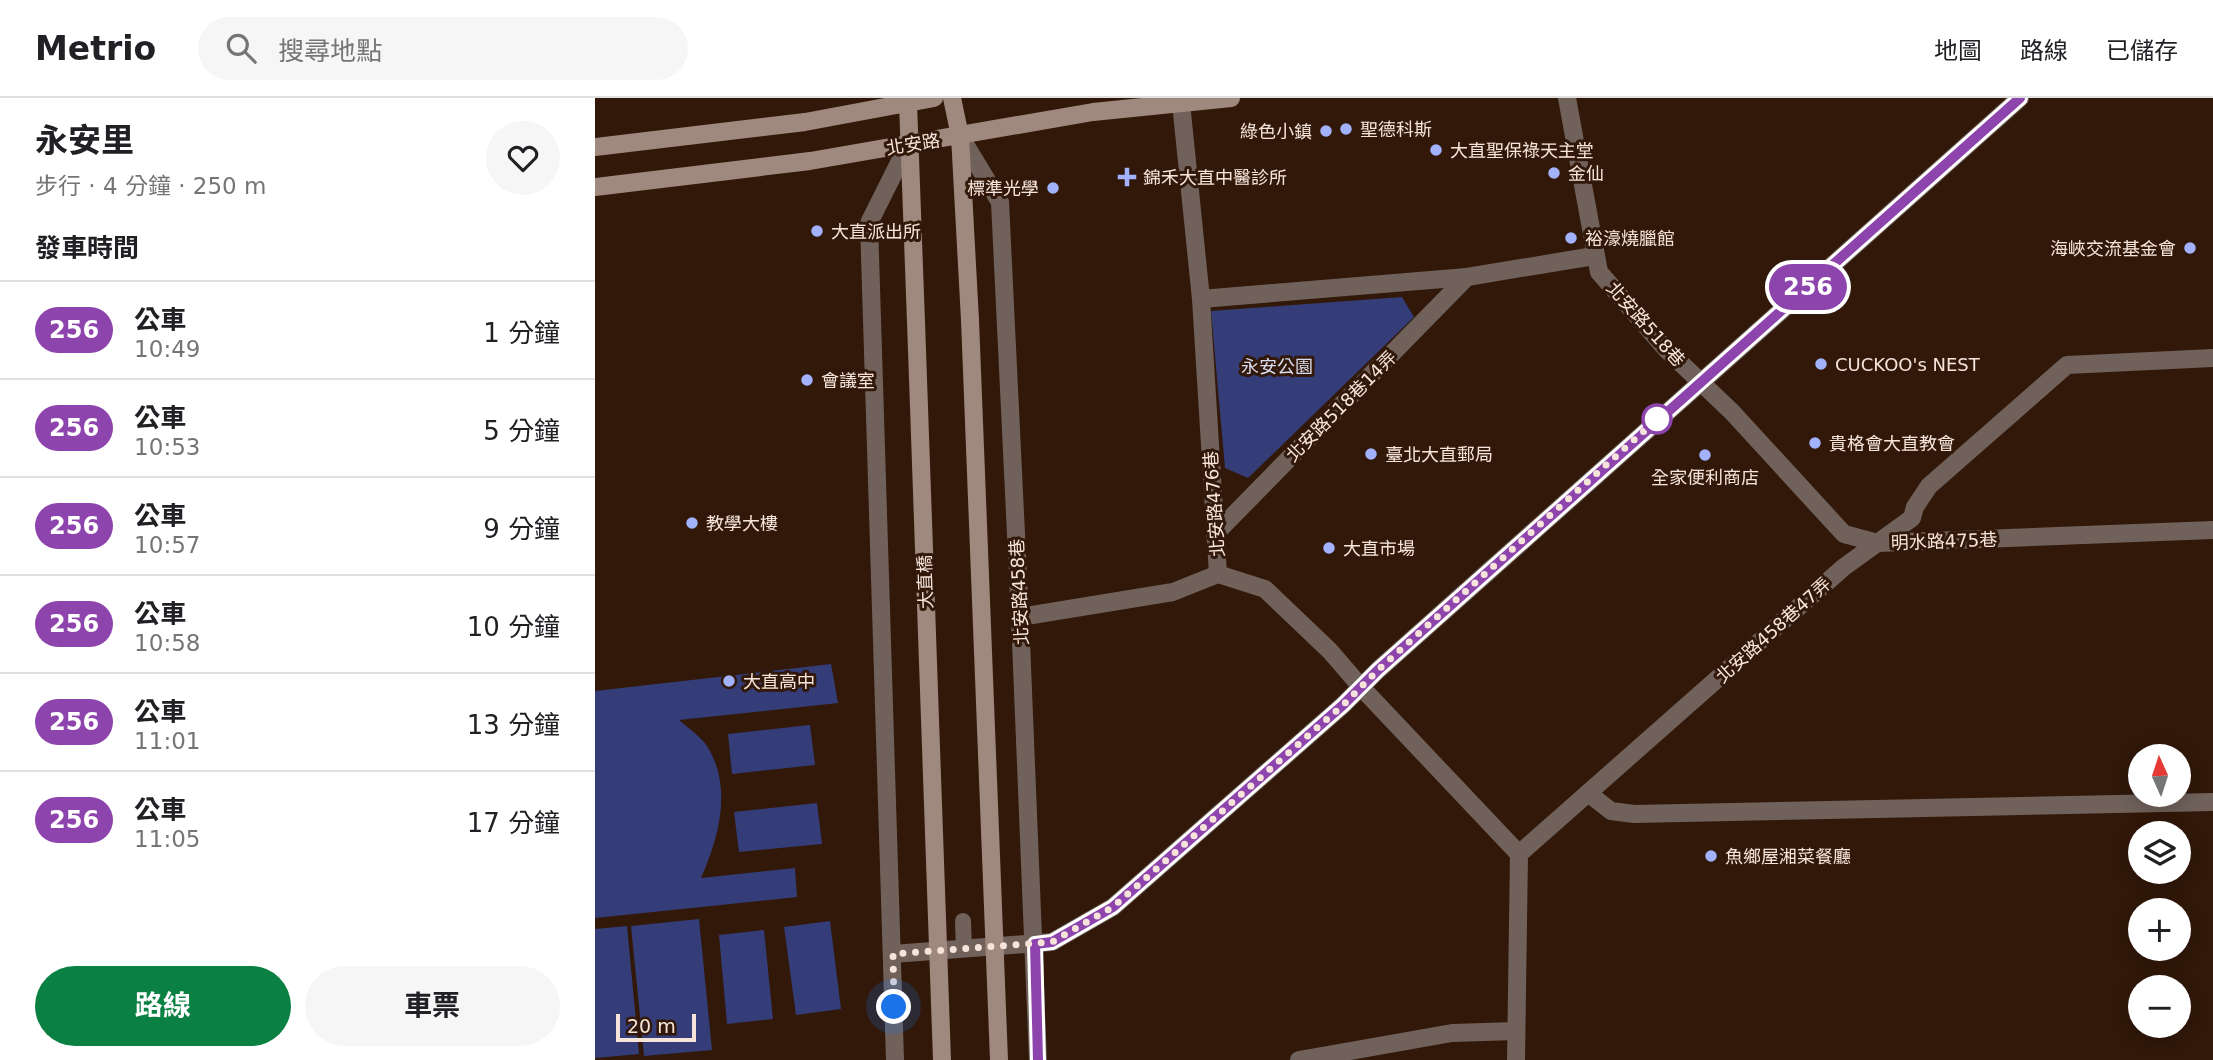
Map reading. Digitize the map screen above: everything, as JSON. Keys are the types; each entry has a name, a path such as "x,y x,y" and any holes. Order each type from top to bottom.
{"main road":[{"path":"595,147 805,122 934,98"},
{"path":"952,98 960,136 970,320 999,1060"},
{"name":"北安路","path":"595,187 810,161 1093,112 1231,98"},
{"name":"大直橋","path":"908,101 941,1060"}],"street":[{"name":"北安路518巷","path":"1567,98 1599,272 1667,350 1699,382"},
{"path":"893,954 1052,942 1113,907 2020,98"},
{"name":"北安路476巷","path":"1181,103 1201,299 1218,574 1265,589 1330,651 1519,853"},
{"name":"北安路458巷","path":"960,136 1000,202 1035,944 1038,1060"},
{"path":"895,1060 869,223 908,145"},
{"path":"1201,299 1467,277 1594,256"},
{"name":"北安路518巷14弄","path":"1215,534 1467,277"},
{"name":"北安路458巷47弄","path":"1519,853 1844,567 1912,518 1915,507 1929,486 2067,365 2213,358"},
{"name":"明水路475巷","path":"1699,382 1732,412 1844,534 1878,543 2213,530"},
{"path":"1020,617 1173,592 1218,574"},
{"path":"1588,793 1611,811 1633,814 2213,802"},
{"path":"1516,1060 1519,853"},
{"path":"1299,1060 1452,1033 1516,1031"}],"lane":[{"path":"963,920 964,949"}],"green space":[{"name":"永安公園","path":"1402,297 1414,317 1248,478 1225,468 1211,311"},
{"path":"831,664 838,703 679,720 707,746 720,778 718,829 701,878 795,868 797,897 595,918 595,691"},
{"path":"810,725 815,765 732,774 728,734"},
{"path":"817,803 822,844 739,852 734,812"},
{"path":"699,919 712,1050 644,1056 631,926"},
{"path":"830,921 841,1009 796,1015 784,927"},
{"path":"627,926 639,1054 595,1058 595,929"},
{"path":"764,930 773,1019 727,1024 719,935"}],"bus line":[{"name":"256","path":"1038,1060 1035,944 1052,942 1113,907 1343,705 1378,670 1699,382 2020,98"}],"place":[{"name":"聖德科斯","path":"1346,129"},
{"name":"綠色小鎮","path":"1326,131"},
{"name":"大直聖保祿天主堂","path":"1436,150"},
{"name":"金仙","path":"1554,173"},
{"name":"錦禾大直中醫診所","path":"1127,177"},
{"name":"標準光學","path":"1053,188"},
{"name":"大直派出所","path":"817,231"},
{"name":"裕濠燒臘館","path":"1571,238"},
{"name":"海峽交流基金會","path":"2190,248"},
{"name":"CUCKOO's NEST","path":"1821,364"},
{"name":"會議室","path":"807,380"},
{"name":"貴格會大直教會","path":"1815,443"},
{"name":"臺北大直郵局","path":"1371,454"},
{"name":"全家便利商店","path":"1705,455"},
{"name":"教學大樓","path":"692,523"},
{"name":"大直市場","path":"1329,548"},
{"name":"大直高中","path":"729,681"},
{"name":"魚鄉屋湘菜餐廳","path":"1711,856"}],"route":[{"path":"894,1007 893,954 1052,942 1113,907 1343,705 1378,670 1664,413 1657,419"}]}
